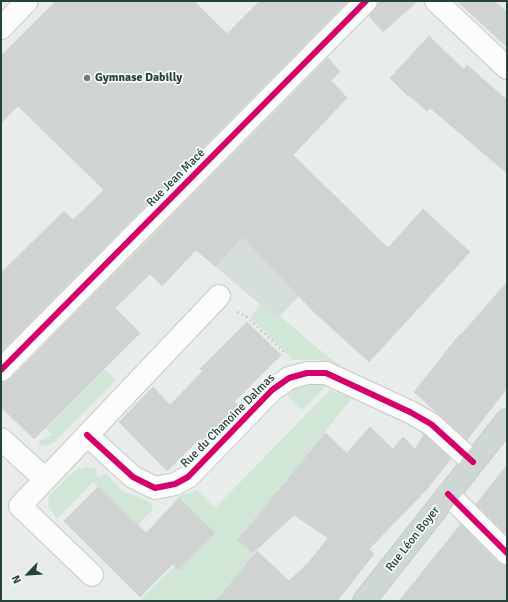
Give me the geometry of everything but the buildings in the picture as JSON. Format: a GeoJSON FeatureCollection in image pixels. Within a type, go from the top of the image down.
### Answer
{"type":"FeatureCollection","features":[{"type":"Feature","properties":{"kind":"main road","name":"Rue Léon Boyer"},"geometry":{"type":"LineString","coordinates":[[364,601],[507,420]]}},
{"type":"Feature","properties":{"kind":"street"},"geometry":{"type":"LineString","coordinates":[[1,28],[27,1]]}},
{"type":"Feature","properties":{"kind":"street","name":"Rue Jean Macé"},"geometry":{"type":"LineString","coordinates":[[1,370],[366,1]]}},
{"type":"Feature","properties":{"kind":"street"},"geometry":{"type":"LineString","coordinates":[[436,1],[506,65]]}},
{"type":"Feature","properties":{"kind":"street"},"geometry":{"type":"LineString","coordinates":[[92,574],[20,506],[219,296]]}},
{"type":"Feature","properties":{"kind":"street","name":"Rue du Chanoine Dalmas"},"geometry":{"type":"LineString","coordinates":[[87,435],[133,477],[155,488],[175,484],[188,477],[272,390],[293,377],[307,373],[326,373],[410,412],[431,424],[473,462]]}},
{"type":"Feature","properties":{"kind":"street"},"geometry":{"type":"LineString","coordinates":[[1,439],[45,479]]}},
{"type":"Feature","properties":{"kind":"street"},"geometry":{"type":"LineString","coordinates":[[448,494],[507,553]]}},
{"type":"Feature","properties":{"kind":"path"},"geometry":{"type":"LineString","coordinates":[[219,296],[239,314],[246,316],[291,359],[293,377]]}},
{"type":"Feature","properties":{"kind":"shaded area"},"geometry":{"type":"Polygon","coordinates":[[[296,159],[366,227],[277,319],[209,261],[191,242],[296,159]]]}},
{"type":"Feature","properties":{"kind":"green space"},"geometry":{"type":"Polygon","coordinates":[[[261,305],[277,319],[280,316],[344,369],[319,360],[293,360],[250,317],[261,305]]]}},
{"type":"Feature","properties":{"kind":"green space"},"geometry":{"type":"Polygon","coordinates":[[[104,369],[116,380],[54,442],[41,446],[38,442],[52,435],[46,428],[104,369]]]}},
{"type":"Feature","properties":{"kind":"green space"},"geometry":{"type":"Polygon","coordinates":[[[316,380],[327,385],[302,410],[287,395],[295,388],[316,380]]]}},
{"type":"Feature","properties":{"kind":"green space"},"geometry":{"type":"Polygon","coordinates":[[[330,390],[352,398],[238,540],[254,554],[216,601],[139,601],[175,566],[179,570],[215,533],[177,497],[197,490],[215,508],[330,390]]]}},
{"type":"Feature","properties":{"kind":"green space"},"geometry":{"type":"Polygon","coordinates":[[[87,467],[96,468],[97,478],[106,474],[123,491],[150,502],[152,504],[152,510],[138,525],[93,482],[57,519],[49,507],[48,497],[71,474],[78,469],[87,467]]]}},
{"type":"Feature","properties":{"kind":"cycle path"},"geometry":{"type":"LineString","coordinates":[[1,370],[366,1]]}},
{"type":"Feature","properties":{"kind":"cycle path"},"geometry":{"type":"LineString","coordinates":[[87,435],[133,477],[155,488],[175,484],[188,477],[272,390],[289,378],[307,373],[326,373],[410,412],[431,424],[473,462]]}},
{"type":"Feature","properties":{"kind":"cycle path"},"geometry":{"type":"LineString","coordinates":[[448,494],[507,553]]}},
{"type":"Feature","properties":{"kind":"place","name":"Gymnase Dabilly"},"geometry":{"type":"Point","coordinates":[87,78]}}]}
